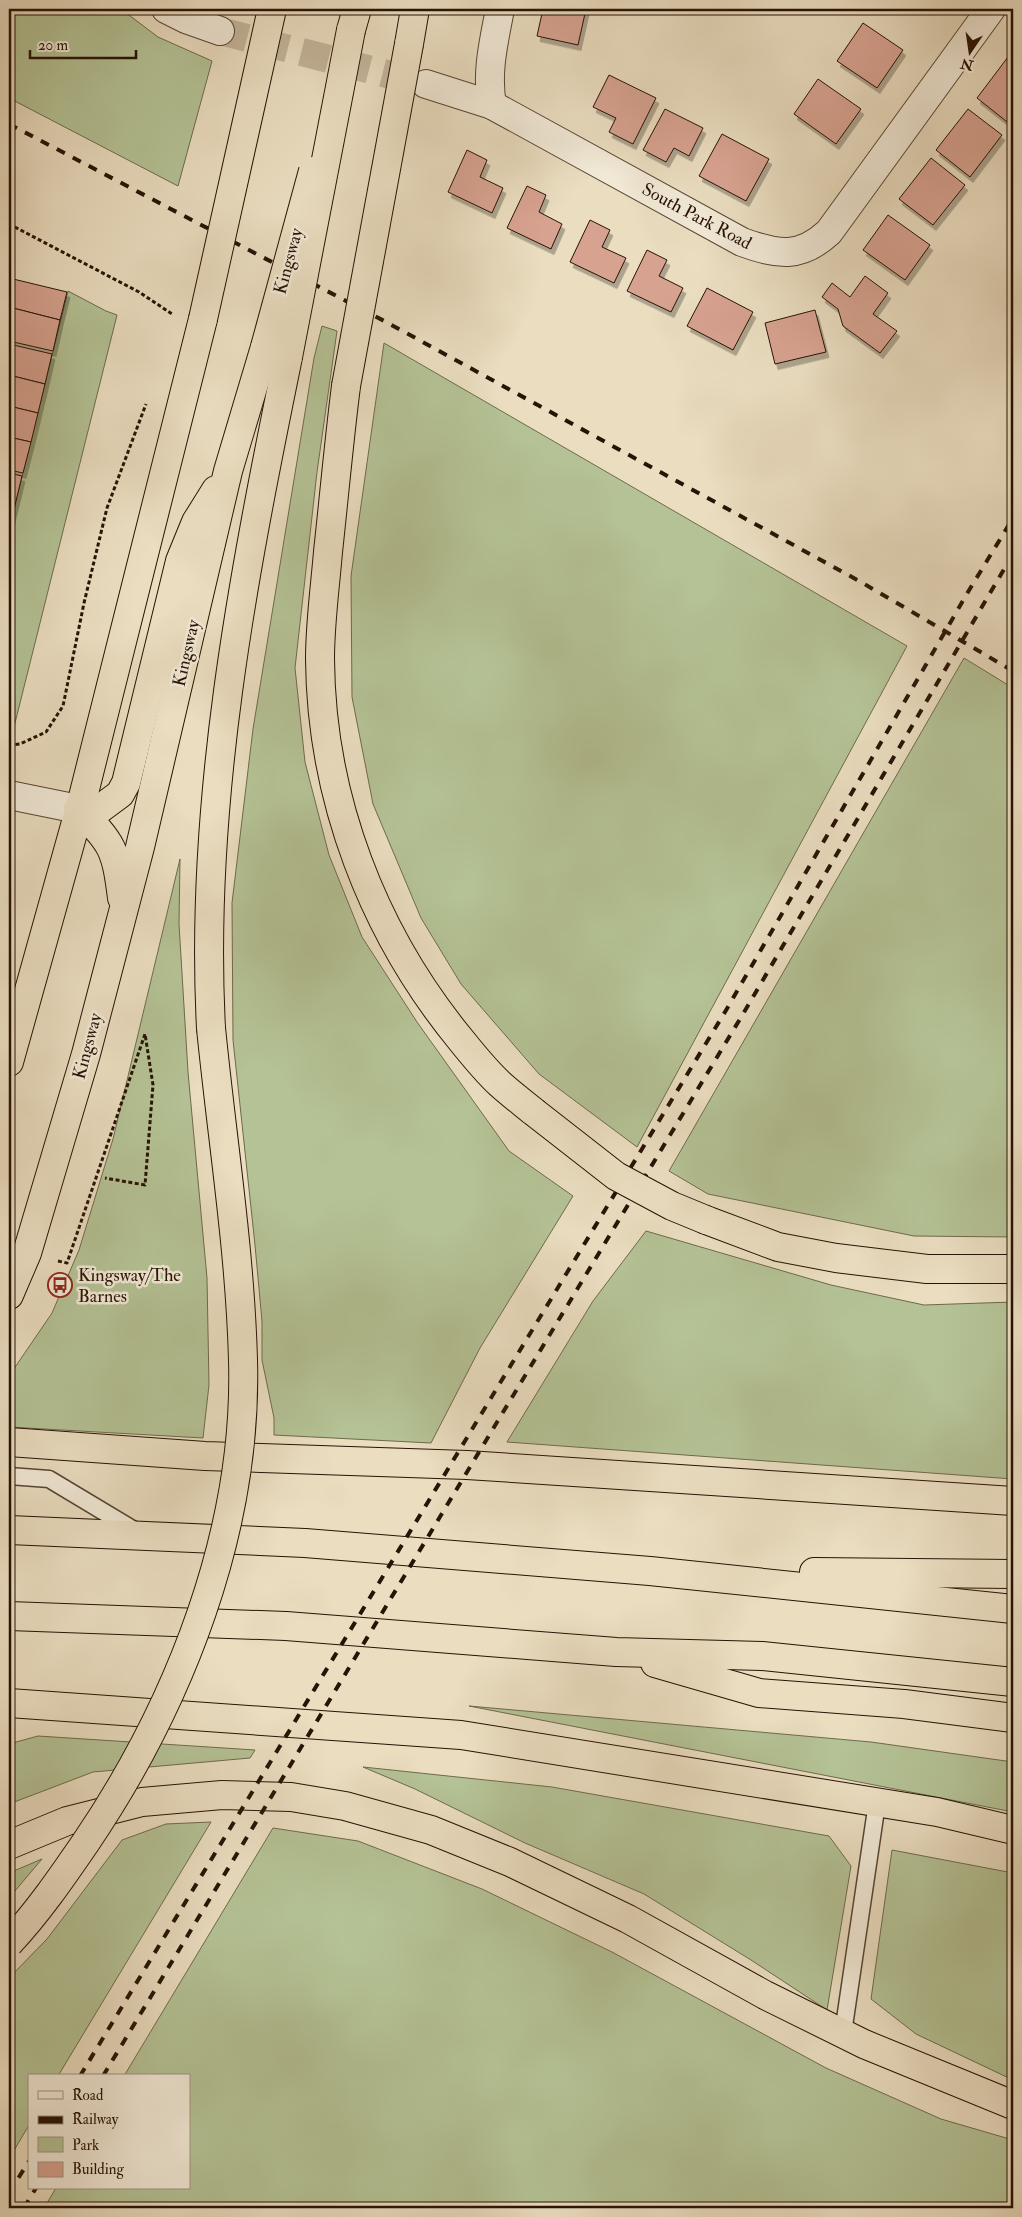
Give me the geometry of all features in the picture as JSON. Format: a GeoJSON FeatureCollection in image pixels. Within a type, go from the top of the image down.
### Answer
{"type":"FeatureCollection","features":[{"type":"Feature","properties":{"kind":"highway"},"geometry":{"type":"LineString","coordinates":[[9,1062],[143,564],[190,319],[272,9]]}},
{"type":"Feature","properties":{"kind":"highway"},"geometry":{"type":"LineString","coordinates":[[415,9],[346,386],[322,614],[320,651],[326,742],[333,780],[352,846],[367,887],[417,981],[481,1063],[500,1084],[616,1176],[672,1206],[778,1247],[836,1258],[927,1269],[1013,1269]]}},
{"type":"Feature","properties":{"kind":"highway"},"geometry":{"type":"LineString","coordinates":[[9,1943],[39,1909],[78,1854],[111,1805],[151,1734],[177,1681],[197,1627],[226,1524],[241,1431],[243,1361],[233,1233],[212,1028],[208,961],[215,802],[276,352],[354,19]]}},
{"type":"Feature","properties":{"kind":"highway","name":"Kingsway"},"geometry":{"type":"LineString","coordinates":[[9,1295],[30,1244],[86,1054],[124,910],[228,471],[276,352]]}},
{"type":"Feature","properties":{"kind":"highway"},"geometry":{"type":"LineString","coordinates":[[78,809],[97,811],[120,794],[126,783],[180,561],[196,522],[228,471]]}},
{"type":"Feature","properties":{"kind":"highway"},"geometry":{"type":"LineString","coordinates":[[78,809],[105,836],[116,857],[124,910]]}},
{"type":"Feature","properties":{"kind":"highway"},"geometry":{"type":"LineString","coordinates":[[9,1442],[205,1456],[476,1466],[1013,1501]]}},
{"type":"Feature","properties":{"kind":"highway"},"geometry":{"type":"LineString","coordinates":[[9,1530],[305,1543],[650,1571],[1013,1608]]}},
{"type":"Feature","properties":{"kind":"highway"},"geometry":{"type":"LineString","coordinates":[[650,1571],[1013,1574]]}},
{"type":"Feature","properties":{"kind":"highway"},"geometry":{"type":"LineString","coordinates":[[9,1616],[286,1626],[616,1652],[762,1656],[1013,1682]]}},
{"type":"Feature","properties":{"kind":"highway"},"geometry":{"type":"LineString","coordinates":[[616,1652],[758,1693],[904,1704],[1013,1718]]}},
{"type":"Feature","properties":{"kind":"highway"},"geometry":{"type":"LineString","coordinates":[[9,1703],[461,1736],[936,1812],[1013,1830]]}},
{"type":"Feature","properties":{"kind":"highway"},"geometry":{"type":"LineString","coordinates":[[9,1845],[67,1821],[142,1802],[222,1795],[291,1796],[345,1806],[431,1830],[551,1880],[628,1918],[765,1995],[873,2048],[1013,2105]]}},
{"type":"Feature","properties":{"kind":"street"},"geometry":{"type":"LineString","coordinates":[[166,9],[186,19],[220,31]]}},
{"type":"Feature","properties":{"kind":"street"},"geometry":{"type":"LineString","coordinates":[[492,105],[489,86],[490,67],[500,9]]}},
{"type":"Feature","properties":{"kind":"street","name":"South Park Road"},"geometry":{"type":"LineString","coordinates":[[426,84],[492,105],[742,242],[765,251],[798,251],[815,245],[829,232],[990,9]]}},
{"type":"Feature","properties":{"kind":"street"},"geometry":{"type":"LineString","coordinates":[[9,795],[78,809]]}},
{"type":"Feature","properties":{"kind":"lane"},"geometry":{"type":"LineString","coordinates":[[9,1476],[49,1479],[146,1537]]}},
{"type":"Feature","properties":{"kind":"lane"},"geometry":{"type":"LineString","coordinates":[[843,2033],[877,1803]]}},
{"type":"Feature","properties":{"kind":"path"},"geometry":{"type":"LineString","coordinates":[[9,224],[190,319]]}},
{"type":"Feature","properties":{"kind":"path"},"geometry":{"type":"LineString","coordinates":[[9,745],[20,744],[46,732],[63,706],[84,603],[107,508],[147,400]]}},
{"type":"Feature","properties":{"kind":"path"},"geometry":{"type":"LineString","coordinates":[[67,1264],[145,1034],[153,1085],[145,1186],[106,1178]]}},
{"type":"Feature","properties":{"kind":"green space"},"geometry":{"type":"Polygon","coordinates":[[[9,9],[121,9],[158,37],[212,61],[178,186],[9,98],[9,9]]]}},
{"type":"Feature","properties":{"kind":"green space"},"geometry":{"type":"Polygon","coordinates":[[[68,291],[117,315],[14,727],[9,728],[9,529],[68,291]]]}},
{"type":"Feature","properties":{"kind":"green space"},"geometry":{"type":"Polygon","coordinates":[[[322,326],[337,331],[317,472],[295,668],[305,762],[329,855],[362,937],[417,1022],[509,1151],[573,1196],[480,1348],[431,1443],[274,1435],[274,1418],[262,1360],[262,1321],[233,1040],[232,903],[253,729],[314,358],[322,326]]]}},
{"type":"Feature","properties":{"kind":"green space"},"geometry":{"type":"Polygon","coordinates":[[[384,343],[907,646],[637,1147],[539,1074],[461,984],[421,918],[373,804],[352,697],[351,576],[384,343]]]}},
{"type":"Feature","properties":{"kind":"green space"},"geometry":{"type":"Polygon","coordinates":[[[964,658],[1013,688],[1013,1237],[914,1236],[708,1194],[669,1171],[964,658]]]}},
{"type":"Feature","properties":{"kind":"green space"},"geometry":{"type":"Polygon","coordinates":[[[180,859],[179,924],[188,1072],[207,1278],[209,1385],[203,1438],[9,1427],[9,1376],[52,1313],[79,1250],[113,1139],[180,859]]]}},
{"type":"Feature","properties":{"kind":"green space"},"geometry":{"type":"Polygon","coordinates":[[[646,1231],[831,1285],[924,1305],[1013,1302],[1013,1479],[507,1442],[593,1301],[646,1231]]]}},
{"type":"Feature","properties":{"kind":"green space"},"geometry":{"type":"Polygon","coordinates":[[[469,1706],[871,1742],[1013,1762],[1013,1812],[469,1706]]]}},
{"type":"Feature","properties":{"kind":"green space"},"geometry":{"type":"Polygon","coordinates":[[[38,1736],[255,1750],[250,1758],[93,1772],[9,1804],[9,1744],[38,1736]]]}},
{"type":"Feature","properties":{"kind":"green space"},"geometry":{"type":"Polygon","coordinates":[[[363,1767],[552,1787],[829,1836],[851,1866],[827,2010],[751,1960],[644,1894],[525,1843],[415,1789],[363,1767]]]}},
{"type":"Feature","properties":{"kind":"green space"},"geometry":{"type":"Polygon","coordinates":[[[211,1822],[59,2074],[28,2074],[28,2127],[9,2159],[9,1978],[47,1939],[122,1840],[166,1824],[211,1822]]]}},
{"type":"Feature","properties":{"kind":"green space"},"geometry":{"type":"Polygon","coordinates":[[[273,1828],[358,1841],[482,1889],[612,1952],[826,2068],[941,2119],[1013,2140],[1013,2208],[44,2208],[55,2190],[190,2190],[190,2074],[125,2074],[273,1828]]]}},
{"type":"Feature","properties":{"kind":"green space"},"geometry":{"type":"Polygon","coordinates":[[[892,1850],[1013,1873],[1013,2080],[916,2034],[871,1999],[892,1850]]]}},
{"type":"Feature","properties":{"kind":"green space"},"geometry":{"type":"Polygon","coordinates":[[[42,1859],[9,1898],[9,1873],[42,1859]]]}},
{"type":"Feature","properties":{"kind":"building"},"geometry":{"type":"Polygon","coordinates":[[[543,9],[586,9],[578,45],[537,36],[543,9]]]}},
{"type":"Feature","properties":{"kind":"building"},"geometry":{"type":"Polygon","coordinates":[[[863,23],[903,50],[877,88],[837,61],[863,23]]]}},
{"type":"Feature","properties":{"kind":"building"},"geometry":{"type":"Polygon","coordinates":[[[1008,57],[1013,61],[1013,122],[1011,125],[977,98],[1008,57]]]}},
{"type":"Feature","properties":{"kind":"building"},"geometry":{"type":"Polygon","coordinates":[[[609,75],[656,98],[633,144],[609,132],[616,118],[593,107],[609,75]]]}},
{"type":"Feature","properties":{"kind":"building"},"geometry":{"type":"Polygon","coordinates":[[[818,79],[861,109],[836,144],[794,114],[818,79]]]}},
{"type":"Feature","properties":{"kind":"building"},"geometry":{"type":"Polygon","coordinates":[[[665,109],[703,128],[689,156],[674,148],[666,162],[643,150],[665,109]]]}},
{"type":"Feature","properties":{"kind":"building"},"geometry":{"type":"Polygon","coordinates":[[[968,109],[1002,135],[970,177],[936,150],[968,109]]]}},
{"type":"Feature","properties":{"kind":"building"},"geometry":{"type":"Polygon","coordinates":[[[722,134],[769,159],[746,201],[699,176],[722,134]]]}},
{"type":"Feature","properties":{"kind":"building"},"geometry":{"type":"Polygon","coordinates":[[[467,150],[487,160],[480,177],[503,188],[492,213],[448,192],[467,150]]]}},
{"type":"Feature","properties":{"kind":"building"},"geometry":{"type":"Polygon","coordinates":[[[931,158],[965,185],[933,225],[899,199],[931,158]]]}},
{"type":"Feature","properties":{"kind":"building"},"geometry":{"type":"Polygon","coordinates":[[[527,186],[546,195],[539,212],[562,224],[551,249],[507,228],[527,186]]]}},
{"type":"Feature","properties":{"kind":"building"},"geometry":{"type":"Polygon","coordinates":[[[888,215],[930,245],[905,280],[863,250],[888,215]]]}},
{"type":"Feature","properties":{"kind":"building"},"geometry":{"type":"Polygon","coordinates":[[[590,220],[610,230],[602,247],[626,258],[614,283],[570,262],[590,220]]]}},
{"type":"Feature","properties":{"kind":"building"},"geometry":{"type":"Polygon","coordinates":[[[647,250],[667,260],[659,276],[683,288],[671,312],[627,291],[647,250]]]}},
{"type":"Feature","properties":{"kind":"building"},"geometry":{"type":"Polygon","coordinates":[[[865,276],[888,293],[873,314],[897,331],[880,353],[843,326],[838,309],[822,297],[832,283],[850,297],[865,276]]]}},
{"type":"Feature","properties":{"kind":"building"},"geometry":{"type":"Polygon","coordinates":[[[9,278],[67,292],[60,320],[9,307],[9,278]]]}},
{"type":"Feature","properties":{"kind":"building"},"geometry":{"type":"Polygon","coordinates":[[[707,288],[753,312],[733,350],[687,326],[707,288]]]}},
{"type":"Feature","properties":{"kind":"building"},"geometry":{"type":"Polygon","coordinates":[[[9,307],[60,320],[53,351],[9,341],[9,307]]]}},
{"type":"Feature","properties":{"kind":"building"},"geometry":{"type":"Polygon","coordinates":[[[815,310],[826,352],[775,364],[765,323],[815,310]]]}},
{"type":"Feature","properties":{"kind":"building"},"geometry":{"type":"Polygon","coordinates":[[[9,344],[52,354],[45,384],[9,375],[9,344]]]}},
{"type":"Feature","properties":{"kind":"building"},"geometry":{"type":"Polygon","coordinates":[[[9,375],[45,384],[38,413],[9,406],[9,375]]]}},
{"type":"Feature","properties":{"kind":"building"},"geometry":{"type":"Polygon","coordinates":[[[9,406],[38,413],[31,442],[9,437],[9,406]]]}},
{"type":"Feature","properties":{"kind":"building"},"geometry":{"type":"Polygon","coordinates":[[[9,437],[31,442],[23,473],[9,470],[9,437]]]}},
{"type":"Feature","properties":{"kind":"building"},"geometry":{"type":"Polygon","coordinates":[[[9,473],[22,476],[15,505],[9,504],[9,473]]]}},
{"type":"Feature","properties":{"kind":"building"},"geometry":{"type":"Polygon","coordinates":[[[9,504],[15,505],[9,529],[9,504]]]}},
{"type":"Feature","properties":{"kind":"tunnel"},"geometry":{"type":"LineString","coordinates":[[220,31],[426,84]]}},
{"type":"Feature","properties":{"kind":"railway"},"geometry":{"type":"LineString","coordinates":[[9,124],[388,323],[861,582],[1013,671]]}},
{"type":"Feature","properties":{"kind":"railway"},"geometry":{"type":"LineString","coordinates":[[81,2074],[725,1012],[968,592],[1013,518]]}},
{"type":"Feature","properties":{"kind":"railway"},"geometry":{"type":"LineString","coordinates":[[104,2074],[740,1019],[1013,554]]}},
{"type":"Feature","properties":{"kind":"railway"},"geometry":{"type":"LineString","coordinates":[[9,2193],[28,2163]]}},
{"type":"Feature","properties":{"kind":"railway"},"geometry":{"type":"LineString","coordinates":[[24,2208],[35,2190]]}},
{"type":"Feature","properties":{"kind":"place","name":"Kingsway/The Barnes"},"geometry":{"type":"Point","coordinates":[60,1285]}}]}
